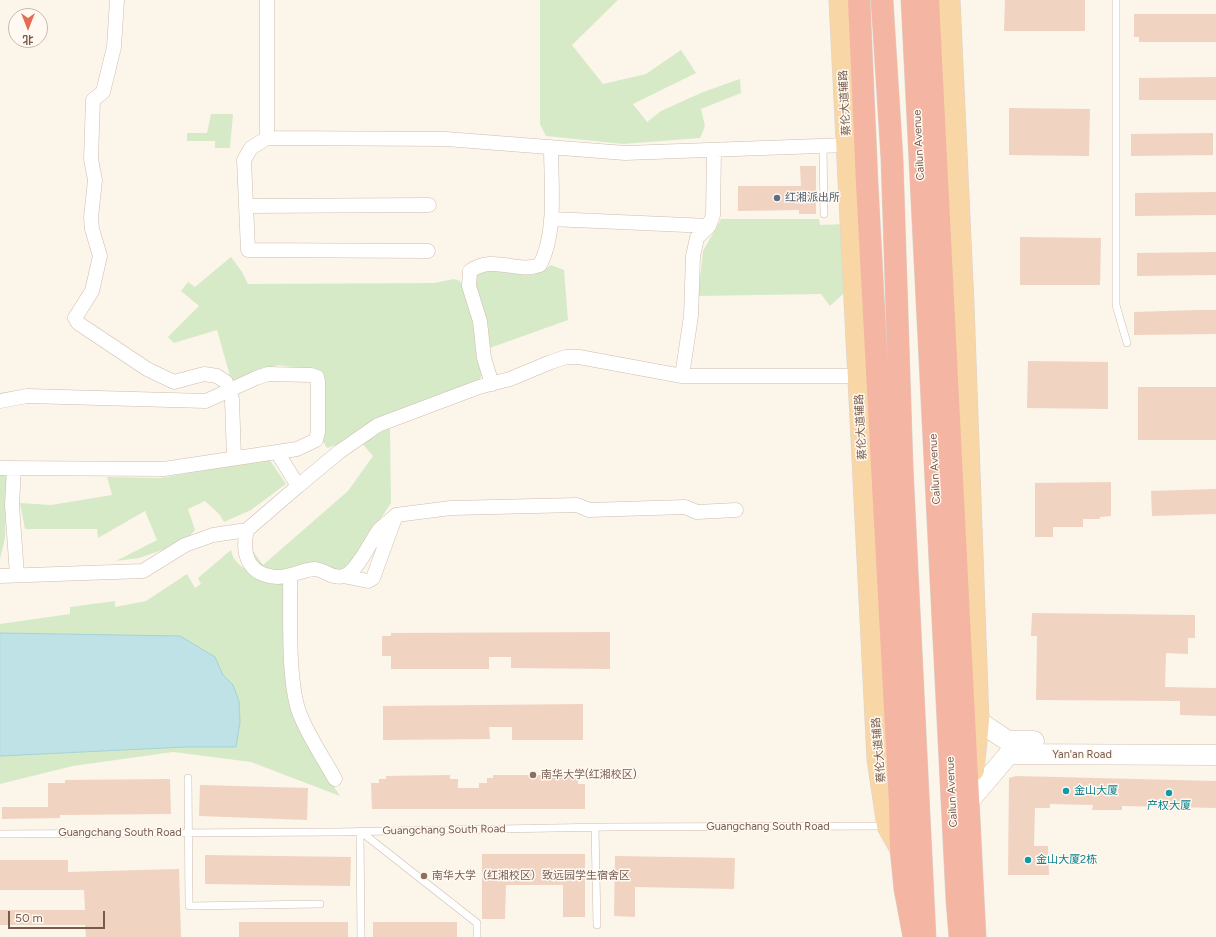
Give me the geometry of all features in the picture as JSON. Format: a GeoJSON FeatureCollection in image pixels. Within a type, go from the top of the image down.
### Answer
{"type":"FeatureCollection","features":[{"type":"Feature","properties":{"kind":"highway"},"geometry":{"type":"LineString","coordinates":[[859,0],[867,191],[900,803],[901,849],[904,888],[914,937]]}},
{"type":"Feature","properties":{"kind":"highway"},"geometry":{"type":"LineString","coordinates":[[882,0],[892,159],[902,466],[925,937]]}},
{"type":"Feature","properties":{"kind":"highway","name":"Cailun Avenue"},"geometry":{"type":"LineString","coordinates":[[912,0],[960,937]]}},
{"type":"Feature","properties":{"kind":"highway"},"geometry":{"type":"LineString","coordinates":[[928,0],[969,801],[974,937]]}},
{"type":"Feature","properties":{"kind":"main road","name":"蔡伦大道辅路"},"geometry":{"type":"LineString","coordinates":[[840,0],[878,759],[888,826],[901,849]]}},
{"type":"Feature","properties":{"kind":"main road"},"geometry":{"type":"LineString","coordinates":[[949,0],[963,305],[978,721],[969,801]]}},
{"type":"Feature","properties":{"kind":"main road","name":"Yan'an Road"},"geometry":{"type":"LineString","coordinates":[[978,721],[1008,741],[1216,742]]}},
{"type":"Feature","properties":{"kind":"main road","name":"Yan'an Road"},"geometry":{"type":"LineString","coordinates":[[969,801],[1009,754],[1216,755]]}},
{"type":"Feature","properties":{"kind":"street"},"geometry":{"type":"LineString","coordinates":[[117,0],[114,47],[103,92],[93,100],[91,160],[95,180],[91,218],[92,229],[100,256],[92,291],[75,318],[78,323],[147,369],[174,382],[204,374],[217,376],[226,382],[232,399],[234,458]]}},
{"type":"Feature","properties":{"kind":"street"},"geometry":{"type":"LineString","coordinates":[[267,138],[268,0]]}},
{"type":"Feature","properties":{"kind":"street"},"geometry":{"type":"LineString","coordinates":[[428,251],[248,250],[244,160],[251,148],[267,138],[446,139],[625,153],[714,152],[847,145]]}},
{"type":"Feature","properties":{"kind":"street"},"geometry":{"type":"LineString","coordinates":[[492,384],[484,358],[480,321],[469,286],[470,271],[478,265],[489,264],[522,268],[532,268],[540,265],[544,257],[552,219],[551,147]]}},
{"type":"Feature","properties":{"kind":"street"},"geometry":{"type":"LineString","coordinates":[[682,376],[691,316],[693,256],[697,238],[709,226],[712,215],[714,152]]}},
{"type":"Feature","properties":{"kind":"street"},"geometry":{"type":"LineString","coordinates":[[246,206],[428,205]]}},
{"type":"Feature","properties":{"kind":"street"},"geometry":{"type":"LineString","coordinates":[[552,219],[709,226]]}},
{"type":"Feature","properties":{"kind":"street"},"geometry":{"type":"LineString","coordinates":[[0,576],[143,571],[185,546],[213,535],[247,530],[339,452],[378,425],[479,386],[510,379],[566,357],[579,357],[682,376],[859,376]]}},
{"type":"Feature","properties":{"kind":"street"},"geometry":{"type":"LineString","coordinates":[[0,401],[27,396],[206,401],[268,374],[317,377],[318,381],[318,432],[316,440],[297,449],[164,469],[7,468],[12,505],[16,575]]}},
{"type":"Feature","properties":{"kind":"street"},"geometry":{"type":"LineString","coordinates":[[277,452],[298,486]]}},
{"type":"Feature","properties":{"kind":"street"},"geometry":{"type":"LineString","coordinates":[[343,576],[353,569],[380,530],[396,515],[451,508],[577,505],[589,510],[685,507],[697,512],[736,510]]}},
{"type":"Feature","properties":{"kind":"street"},"geometry":{"type":"LineString","coordinates":[[247,530],[244,540],[246,555],[250,565],[260,572],[278,577],[315,569],[332,576],[343,576],[368,581],[373,578],[396,515]]}},
{"type":"Feature","properties":{"kind":"street"},"geometry":{"type":"LineString","coordinates":[[290,575],[291,652],[295,694],[299,711],[307,730],[335,779]]}},
{"type":"Feature","properties":{"kind":"lane"},"geometry":{"type":"LineString","coordinates":[[1116,0],[1116,305],[1127,343]]}},
{"type":"Feature","properties":{"kind":"lane"},"geometry":{"type":"LineString","coordinates":[[823,146],[824,214]]}},
{"type":"Feature","properties":{"kind":"lane"},"geometry":{"type":"LineString","coordinates":[[188,778],[189,906],[320,904]]}},
{"type":"Feature","properties":{"kind":"lane","name":"Guangchang South Road"},"geometry":{"type":"LineString","coordinates":[[0,834],[360,831],[595,827],[888,826]]}},
{"type":"Feature","properties":{"kind":"lane"},"geometry":{"type":"LineString","coordinates":[[595,827],[597,925]]}},
{"type":"Feature","properties":{"kind":"lane"},"geometry":{"type":"LineString","coordinates":[[360,831],[361,937]]}},
{"type":"Feature","properties":{"kind":"lane"},"geometry":{"type":"LineString","coordinates":[[360,831],[477,923],[477,937]]}},
{"type":"Feature","properties":{"kind":"green space"},"geometry":{"type":"Polygon","coordinates":[[[540,0],[618,0],[572,45],[603,84],[646,74],[681,50],[696,73],[633,104],[647,122],[661,111],[703,92],[740,79],[741,93],[701,109],[705,126],[700,138],[623,144],[546,136],[540,124],[540,0]]]}},
{"type":"Feature","properties":{"kind":"green space"},"geometry":{"type":"Polygon","coordinates":[[[211,114],[233,114],[230,148],[215,148],[215,141],[187,141],[187,133],[207,133],[211,114]]]}},
{"type":"Feature","properties":{"kind":"green space"},"geometry":{"type":"Polygon","coordinates":[[[721,219],[819,219],[820,225],[844,224],[845,288],[843,294],[830,306],[821,294],[698,296],[703,251],[721,219]]]}},
{"type":"Feature","properties":{"kind":"green space"},"geometry":{"type":"Polygon","coordinates":[[[231,257],[242,272],[248,284],[434,283],[454,279],[460,281],[470,301],[482,374],[479,381],[327,448],[320,436],[318,371],[279,365],[258,371],[232,383],[217,330],[174,343],[168,337],[199,306],[181,291],[188,282],[195,287],[231,257]]]}},
{"type":"Feature","properties":{"kind":"green space"},"geometry":{"type":"Polygon","coordinates":[[[551,265],[564,270],[568,320],[487,349],[475,290],[476,276],[482,272],[495,269],[531,274],[542,271],[551,265]]]}},
{"type":"Feature","properties":{"kind":"green space"},"geometry":{"type":"Polygon","coordinates":[[[390,428],[391,503],[349,567],[341,574],[271,572],[251,561],[249,542],[263,565],[348,491],[373,456],[361,442],[390,428]]]}},
{"type":"Feature","properties":{"kind":"green space"},"geometry":{"type":"Polygon","coordinates":[[[269,459],[286,484],[251,510],[224,522],[220,515],[205,501],[188,509],[195,530],[183,543],[139,558],[116,561],[157,540],[145,511],[98,538],[97,529],[25,529],[20,503],[51,505],[112,495],[107,477],[160,478],[269,459]]]}},
{"type":"Feature","properties":{"kind":"green space"},"geometry":{"type":"Polygon","coordinates":[[[0,475],[7,476],[5,538],[0,559],[0,475]]]}},
{"type":"Feature","properties":{"kind":"green space"},"geometry":{"type":"Polygon","coordinates":[[[231,550],[238,564],[244,569],[283,583],[285,586],[286,654],[319,763],[340,796],[251,762],[173,752],[73,766],[0,784],[0,624],[70,614],[70,607],[115,601],[115,607],[146,601],[187,574],[195,588],[201,584],[198,578],[231,550]]]}},
{"type":"Feature","properties":{"kind":"water"},"geometry":{"type":"Polygon","coordinates":[[[0,633],[180,636],[215,657],[223,675],[233,685],[239,701],[240,722],[236,747],[185,747],[0,756],[0,633]]]}},
{"type":"Feature","properties":{"kind":"building"},"geometry":{"type":"Polygon","coordinates":[[[1005,0],[1085,0],[1085,31],[1004,31],[1005,0]]]}},
{"type":"Feature","properties":{"kind":"building"},"geometry":{"type":"Polygon","coordinates":[[[1134,14],[1216,14],[1216,42],[1139,42],[1139,37],[1134,37],[1134,14]]]}},
{"type":"Feature","properties":{"kind":"building"},"geometry":{"type":"Polygon","coordinates":[[[1216,77],[1216,100],[1139,100],[1139,78],[1216,77]]]}},
{"type":"Feature","properties":{"kind":"building"},"geometry":{"type":"Polygon","coordinates":[[[1009,108],[1090,109],[1089,156],[1009,155],[1009,108]]]}},
{"type":"Feature","properties":{"kind":"building"},"geometry":{"type":"Polygon","coordinates":[[[1213,133],[1213,155],[1131,156],[1131,134],[1213,133]]]}},
{"type":"Feature","properties":{"kind":"building","name":"红湘派出所"},"geometry":{"type":"Polygon","coordinates":[[[800,166],[816,166],[816,214],[799,214],[799,210],[738,211],[738,186],[801,186],[800,166]]]}},
{"type":"Feature","properties":{"kind":"building"},"geometry":{"type":"Polygon","coordinates":[[[1216,192],[1216,215],[1135,216],[1135,193],[1216,192]]]}},
{"type":"Feature","properties":{"kind":"building"},"geometry":{"type":"Polygon","coordinates":[[[1020,237],[1101,238],[1100,285],[1020,285],[1020,237]]]}},
{"type":"Feature","properties":{"kind":"building"},"geometry":{"type":"Polygon","coordinates":[[[1216,252],[1216,275],[1137,276],[1137,253],[1216,252]]]}},
{"type":"Feature","properties":{"kind":"building"},"geometry":{"type":"Polygon","coordinates":[[[1216,310],[1216,334],[1134,335],[1134,312],[1216,310]]]}},
{"type":"Feature","properties":{"kind":"building"},"geometry":{"type":"Polygon","coordinates":[[[1028,361],[1108,362],[1108,409],[1027,408],[1028,361]]]}},
{"type":"Feature","properties":{"kind":"building"},"geometry":{"type":"Polygon","coordinates":[[[1138,387],[1216,387],[1216,440],[1138,440],[1138,387]]]}},
{"type":"Feature","properties":{"kind":"building"},"geometry":{"type":"Polygon","coordinates":[[[1111,482],[1111,516],[1100,517],[1100,519],[1083,519],[1083,527],[1053,527],[1053,537],[1035,537],[1035,483],[1111,482]]]}},
{"type":"Feature","properties":{"kind":"building"},"geometry":{"type":"Polygon","coordinates":[[[1216,489],[1216,514],[1152,516],[1151,491],[1216,489]]]}},
{"type":"Feature","properties":{"kind":"building"},"geometry":{"type":"Polygon","coordinates":[[[1032,613],[1195,615],[1195,638],[1188,638],[1188,654],[1166,653],[1165,687],[1216,688],[1216,716],[1180,715],[1180,701],[1036,700],[1037,636],[1031,636],[1032,613]]]}},
{"type":"Feature","properties":{"kind":"building"},"geometry":{"type":"Polygon","coordinates":[[[610,632],[610,669],[511,668],[511,657],[489,657],[489,669],[391,669],[391,656],[382,656],[382,636],[391,636],[391,633],[610,632]]]}},
{"type":"Feature","properties":{"kind":"building"},"geometry":{"type":"Polygon","coordinates":[[[583,704],[583,740],[512,740],[512,727],[489,727],[490,739],[383,740],[383,706],[583,704]]]}},
{"type":"Feature","properties":{"kind":"building"},"geometry":{"type":"Polygon","coordinates":[[[450,775],[450,779],[458,779],[458,788],[479,788],[479,783],[487,783],[487,778],[493,778],[493,775],[570,775],[570,778],[578,778],[578,784],[585,784],[585,809],[372,809],[371,783],[379,783],[379,779],[386,779],[386,776],[450,775]]]}},
{"type":"Feature","properties":{"kind":"building"},"geometry":{"type":"Polygon","coordinates":[[[1016,776],[1216,781],[1216,808],[1122,806],[1122,810],[1092,810],[1093,805],[1050,804],[1050,808],[1035,808],[1034,846],[1048,846],[1049,875],[1008,875],[1009,778],[1016,776]]]}},
{"type":"Feature","properties":{"kind":"building"},"geometry":{"type":"Polygon","coordinates":[[[170,779],[171,814],[60,815],[60,818],[2,819],[2,807],[48,807],[48,783],[65,783],[65,780],[170,779]]]}},
{"type":"Feature","properties":{"kind":"building"},"geometry":{"type":"Polygon","coordinates":[[[200,785],[308,788],[307,820],[199,816],[200,785]]]}},
{"type":"Feature","properties":{"kind":"building"},"geometry":{"type":"Polygon","coordinates":[[[482,854],[585,854],[585,917],[563,917],[563,885],[506,885],[505,919],[482,919],[482,854]]]}},
{"type":"Feature","properties":{"kind":"building"},"geometry":{"type":"Polygon","coordinates":[[[205,855],[351,857],[350,886],[205,884],[205,855]]]}},
{"type":"Feature","properties":{"kind":"building"},"geometry":{"type":"Polygon","coordinates":[[[615,856],[735,858],[734,889],[635,887],[635,917],[614,916],[615,856]]]}},
{"type":"Feature","properties":{"kind":"building"},"geometry":{"type":"Polygon","coordinates":[[[0,860],[68,860],[68,872],[179,869],[181,937],[86,937],[85,925],[0,925],[0,910],[85,910],[84,890],[0,890],[0,860]]]}},
{"type":"Feature","properties":{"kind":"building"},"geometry":{"type":"Polygon","coordinates":[[[239,922],[348,922],[348,937],[239,937],[239,922]]]}},
{"type":"Feature","properties":{"kind":"building"},"geometry":{"type":"Polygon","coordinates":[[[373,922],[457,922],[457,937],[373,937],[373,922]]]}},
{"type":"Feature","properties":{"kind":"place","name":"红湘派出所"},"geometry":{"type":"Point","coordinates":[777,198]}},
{"type":"Feature","properties":{"kind":"place","name":"南华大学(红湘校区)"},"geometry":{"type":"Point","coordinates":[533,775]}},
{"type":"Feature","properties":{"kind":"place","name":"金山大厦"},"geometry":{"type":"Point","coordinates":[1066,791]}},
{"type":"Feature","properties":{"kind":"place","name":"产权大厦"},"geometry":{"type":"Point","coordinates":[1169,793]}},
{"type":"Feature","properties":{"kind":"place","name":"金山大厦2栋"},"geometry":{"type":"Point","coordinates":[1028,860]}},
{"type":"Feature","properties":{"kind":"place","name":"南华大学（红湘校区）致远园学生宿舍区"},"geometry":{"type":"Point","coordinates":[424,876]}}]}
